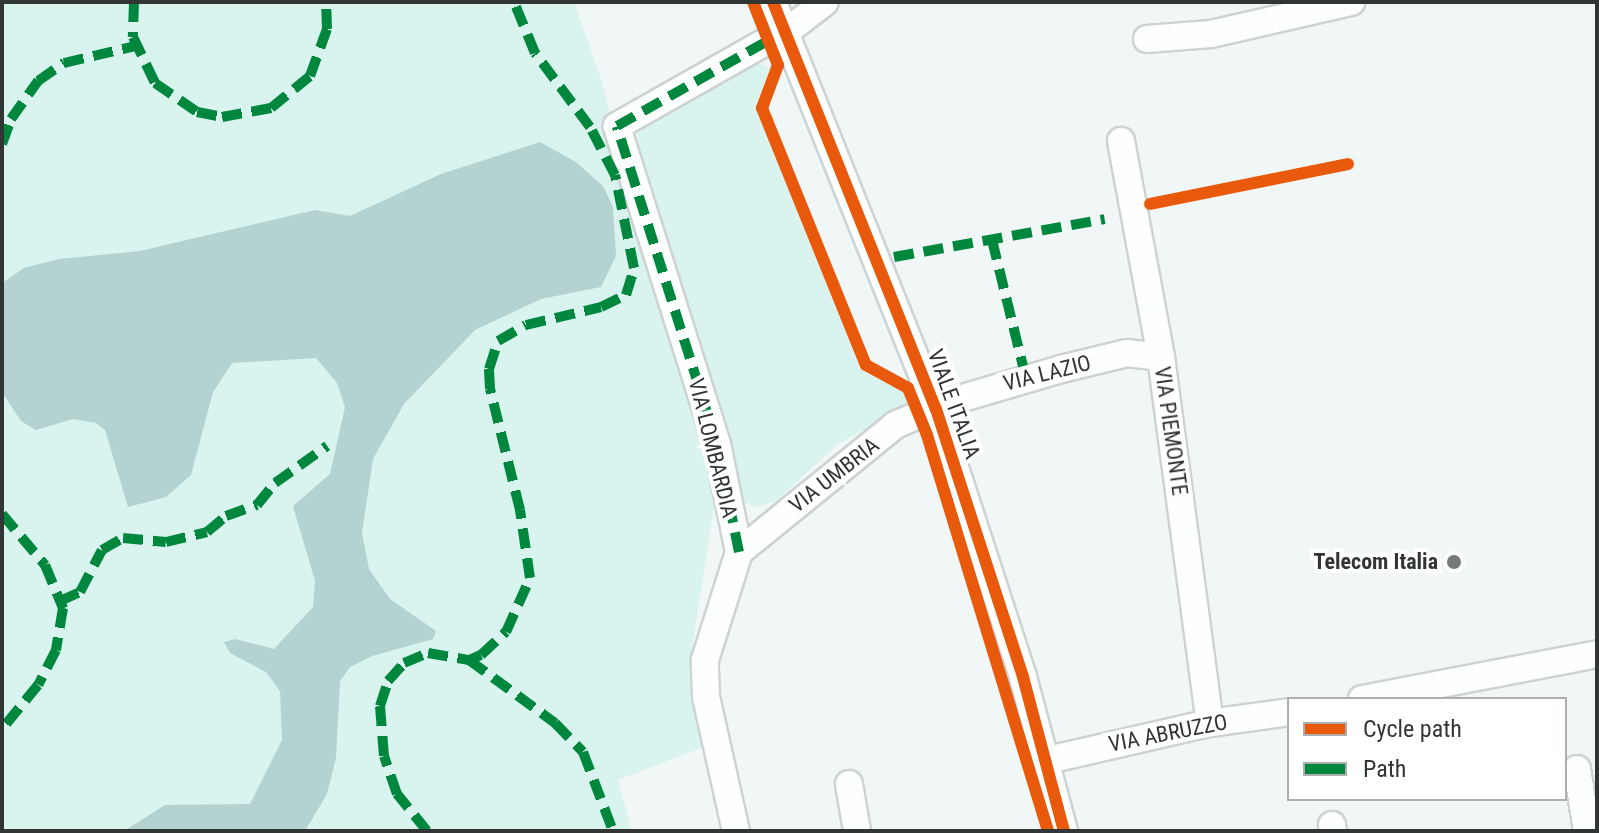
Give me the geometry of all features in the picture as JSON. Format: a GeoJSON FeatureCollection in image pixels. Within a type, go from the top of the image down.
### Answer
{"type":"FeatureCollection","features":[{"type":"Feature","properties":{"kind":"street","name":"VIALE ITALIA"},"geometry":{"type":"LineString","coordinates":[[773,2],[777,36],[936,409],[1048,760],[1064,831]]}},
{"type":"Feature","properties":{"kind":"street"},"geometry":{"type":"LineString","coordinates":[[777,36],[825,2]]}},
{"type":"Feature","properties":{"kind":"street"},"geometry":{"type":"LineString","coordinates":[[1147,39],[1211,34],[1351,2]]}},
{"type":"Feature","properties":{"kind":"street","name":"VIA LOMBARDIA"},"geometry":{"type":"LineString","coordinates":[[736,831],[706,697],[705,660],[739,552],[717,444],[617,126],[777,36]]}},
{"type":"Feature","properties":{"kind":"street","name":"VIA PIEMONTE"},"geometry":{"type":"LineString","coordinates":[[1121,141],[1161,357],[1210,723]]}},
{"type":"Feature","properties":{"kind":"street","name":"VIA LAZIO"},"geometry":{"type":"LineString","coordinates":[[936,409],[995,387],[1127,353],[1161,357]]}},
{"type":"Feature","properties":{"kind":"street","name":"VIA UMBRIA"},"geometry":{"type":"LineString","coordinates":[[739,552],[895,425],[936,409]]}},
{"type":"Feature","properties":{"kind":"street"},"geometry":{"type":"LineString","coordinates":[[1372,697],[1597,654]]}},
{"type":"Feature","properties":{"kind":"street","name":"VIA ABRUZZO"},"geometry":{"type":"LineString","coordinates":[[1048,760],[1210,723],[1287,712]]}},
{"type":"Feature","properties":{"kind":"street"},"geometry":{"type":"LineString","coordinates":[[1577,769],[1587,831]]}},
{"type":"Feature","properties":{"kind":"street"},"geometry":{"type":"LineString","coordinates":[[849,784],[857,831]]}},
{"type":"Feature","properties":{"kind":"shaded area"},"geometry":{"type":"Polygon","coordinates":[[[2,2],[574,2],[602,82],[660,316],[678,338],[708,441],[715,502],[693,641],[701,748],[618,780],[632,831],[2,831],[2,2]]]}},
{"type":"Feature","properties":{"kind":"shaded area"},"geometry":{"type":"Polygon","coordinates":[[[748,61],[770,67],[755,107],[860,369],[907,394],[907,406],[838,444],[776,501],[755,507],[737,500],[641,172],[638,133],[644,116],[748,61]]]}},
{"type":"Feature","properties":{"kind":"shaded area"},"geometry":{"type":"Polygon","coordinates":[[[540,142],[576,162],[603,186],[613,207],[616,256],[601,287],[541,299],[475,330],[404,404],[373,459],[362,533],[369,569],[390,599],[436,631],[433,639],[372,656],[350,667],[340,681],[336,758],[327,794],[305,831],[124,831],[165,805],[250,804],[282,740],[280,691],[266,672],[230,653],[224,642],[235,639],[274,649],[313,607],[315,581],[293,506],[330,474],[345,407],[337,383],[316,358],[232,363],[213,392],[191,475],[166,497],[128,507],[105,430],[96,423],[73,419],[36,430],[21,421],[2,392],[2,283],[24,268],[59,259],[140,251],[315,210],[350,216],[441,174],[540,142]]]}},
{"type":"Feature","properties":{"kind":"marked path"},"geometry":{"type":"LineString","coordinates":[[134,2],[133,37],[155,83],[197,112],[222,117],[271,108],[310,76],[327,29],[326,2]]}},
{"type":"Feature","properties":{"kind":"marked path"},"geometry":{"type":"LineString","coordinates":[[427,831],[397,794],[384,756],[380,706],[388,681],[404,663],[428,653],[469,660],[481,655],[506,632],[530,578],[520,510],[490,389],[489,369],[498,341],[526,325],[601,307],[626,295],[634,268],[615,175],[590,127],[535,53],[514,2]]}},
{"type":"Feature","properties":{"kind":"marked path"},"geometry":{"type":"LineString","coordinates":[[739,552],[717,444],[617,126],[769,40]]}},
{"type":"Feature","properties":{"kind":"marked path"},"geometry":{"type":"LineString","coordinates":[[2,144],[11,119],[38,81],[64,63],[136,46]]}},
{"type":"Feature","properties":{"kind":"marked path"},"geometry":{"type":"LineString","coordinates":[[894,257],[1105,219]]}},
{"type":"Feature","properties":{"kind":"marked path"},"geometry":{"type":"LineString","coordinates":[[992,240],[1026,378]]}},
{"type":"Feature","properties":{"kind":"marked path"},"geometry":{"type":"LineString","coordinates":[[60,601],[80,592],[102,550],[123,538],[166,542],[207,532],[226,516],[257,505],[275,483],[327,446]]}},
{"type":"Feature","properties":{"kind":"marked path"},"geometry":{"type":"LineString","coordinates":[[2,514],[45,565],[63,608],[56,650],[38,685],[2,729]]}},
{"type":"Feature","properties":{"kind":"marked path"},"geometry":{"type":"LineString","coordinates":[[469,660],[555,723],[583,752],[613,831]]}},
{"type":"Feature","properties":{"kind":"cycle path"},"geometry":{"type":"LineString","coordinates":[[753,2],[778,65],[762,108],[866,365],[908,388],[927,435],[1048,831]]}},
{"type":"Feature","properties":{"kind":"cycle path"},"geometry":{"type":"LineString","coordinates":[[773,2],[936,409],[1023,677],[1064,831]]}},
{"type":"Feature","properties":{"kind":"cycle path"},"geometry":{"type":"LineString","coordinates":[[1150,204],[1348,164]]}},
{"type":"Feature","properties":{"kind":"place","name":"Telecom Italia"},"geometry":{"type":"Point","coordinates":[1454,562]}}]}
